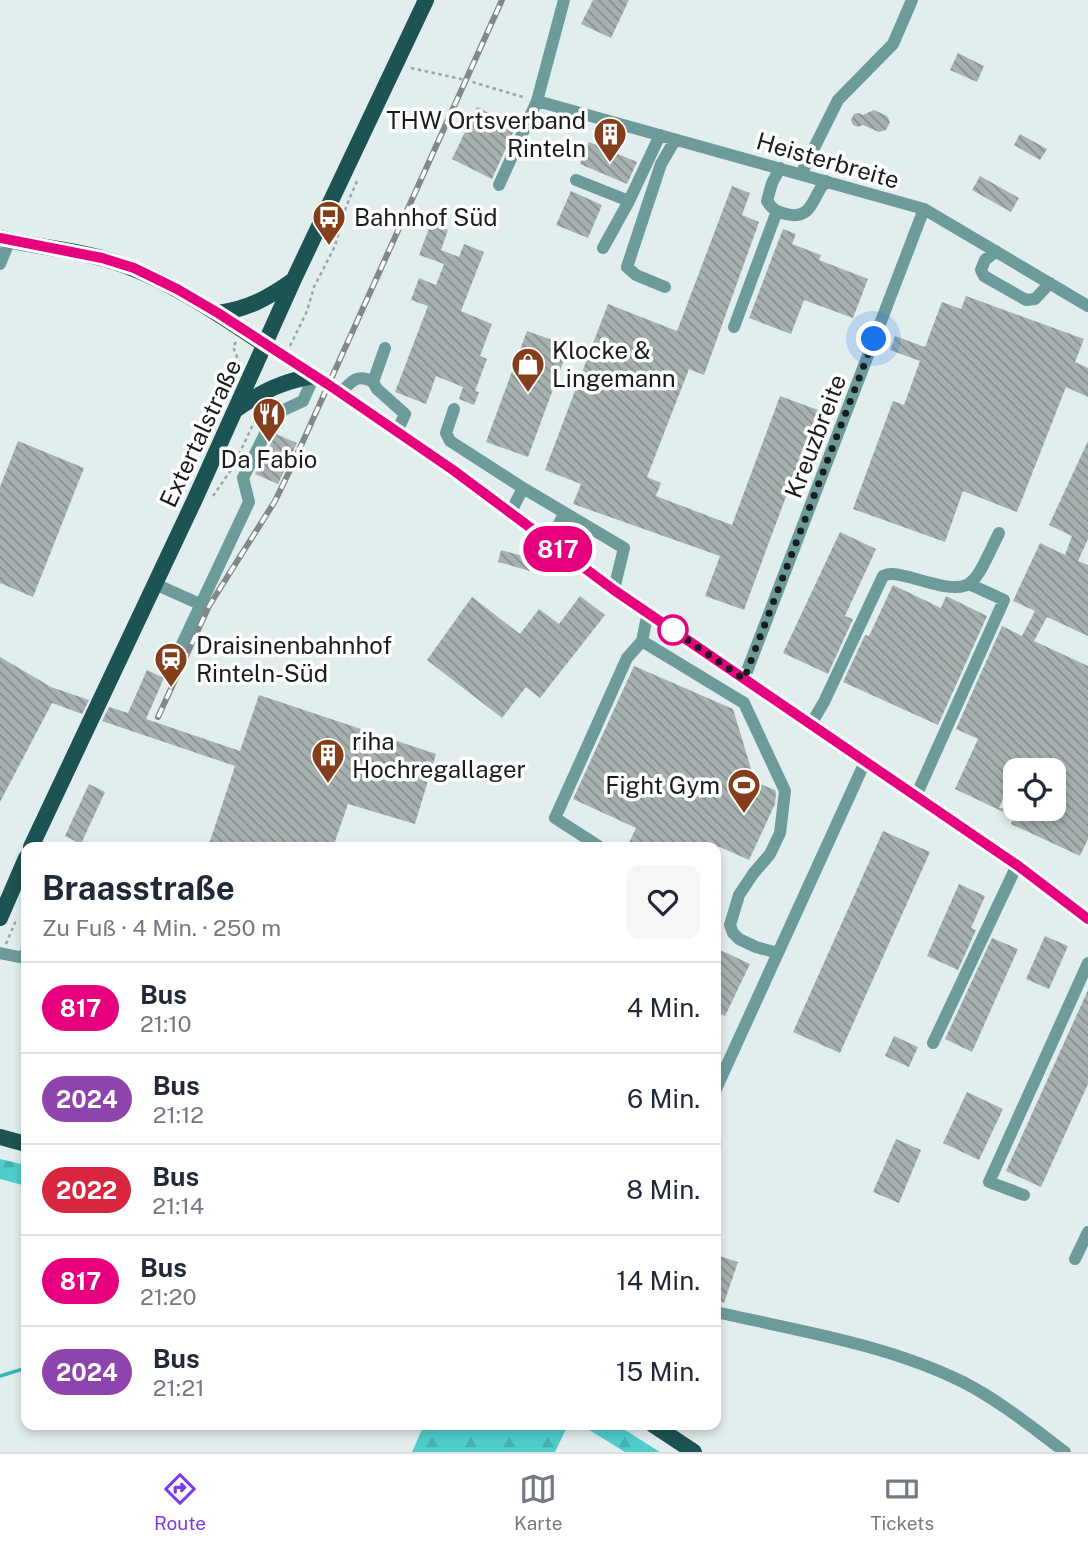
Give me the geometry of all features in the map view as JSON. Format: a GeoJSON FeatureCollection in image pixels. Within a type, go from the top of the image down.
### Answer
{"type":"FeatureCollection","features":[{"type":"Feature","properties":{"kind":"main road","name":"Extertalstraße"},"geometry":{"type":"LineString","coordinates":[[33,842],[426,0]]}},
{"type":"Feature","properties":{"kind":"main road"},"geometry":{"type":"LineString","coordinates":[[5,239],[102,258],[134,268],[218,313],[265,345]]}},
{"type":"Feature","properties":{"kind":"main road"},"geometry":{"type":"LineString","coordinates":[[218,313],[258,303],[294,279]]}},
{"type":"Feature","properties":{"kind":"main road"},"geometry":{"type":"LineString","coordinates":[[235,411],[256,395],[275,386],[314,376]]}},
{"type":"Feature","properties":{"kind":"main road"},"geometry":{"type":"LineString","coordinates":[[0,918],[21,870]]}},
{"type":"Feature","properties":{"kind":"main road"},"geometry":{"type":"LineString","coordinates":[[4,1138],[21,1143]]}},
{"type":"Feature","properties":{"kind":"main road"},"geometry":{"type":"LineString","coordinates":[[661,1430],[694,1452]]}},
{"type":"Feature","properties":{"kind":"street"},"geometry":{"type":"LineString","coordinates":[[499,184],[537,101],[564,0]]}},
{"type":"Feature","properties":{"kind":"street"},"geometry":{"type":"LineString","coordinates":[[801,174],[838,100],[893,44],[912,0]]}},
{"type":"Feature","properties":{"kind":"street","name":"Heisterbreite"},"geometry":{"type":"LineString","coordinates":[[537,101],[925,209],[1088,306]]}},
{"type":"Feature","properties":{"kind":"street"},"geometry":{"type":"LineString","coordinates":[[604,248],[660,135]]}},
{"type":"Feature","properties":{"kind":"street"},"geometry":{"type":"LineString","coordinates":[[665,287],[636,275],[627,267],[662,164],[675,140]]}},
{"type":"Feature","properties":{"kind":"street"},"geometry":{"type":"LineString","coordinates":[[780,168],[767,201],[772,209],[792,216],[802,215],[812,209],[820,188],[827,181]]}},
{"type":"Feature","properties":{"kind":"street"},"geometry":{"type":"LineString","coordinates":[[576,180],[629,201]]}},
{"type":"Feature","properties":{"kind":"street","name":"Kreuzbreite"},"geometry":{"type":"LineString","coordinates":[[744,679],[925,209]]}},
{"type":"Feature","properties":{"kind":"street"},"geometry":{"type":"LineString","coordinates":[[734,327],[777,211]]}},
{"type":"Feature","properties":{"kind":"street"},"geometry":{"type":"LineString","coordinates":[[0,264],[5,239]]}},
{"type":"Feature","properties":{"kind":"street"},"geometry":{"type":"LineString","coordinates":[[996,251],[985,260],[981,270],[984,276],[1026,300],[1035,299],[1050,283]]}},
{"type":"Feature","properties":{"kind":"street"},"geometry":{"type":"LineString","coordinates":[[265,345],[341,393],[453,470],[614,590],[1017,865],[1088,919]]}},
{"type":"Feature","properties":{"kind":"street"},"geometry":{"type":"LineString","coordinates":[[373,383],[385,348]]}},
{"type":"Feature","properties":{"kind":"street"},"geometry":{"type":"LineString","coordinates":[[176,657],[249,502],[243,478],[275,414],[303,401],[314,376]]}},
{"type":"Feature","properties":{"kind":"street"},"geometry":{"type":"LineString","coordinates":[[341,393],[359,377],[373,383],[405,414],[397,432]]}},
{"type":"Feature","properties":{"kind":"street"},"geometry":{"type":"LineString","coordinates":[[454,409],[446,433],[450,440],[564,514],[624,548],[614,590]]}},
{"type":"Feature","properties":{"kind":"street"},"geometry":{"type":"LineString","coordinates":[[453,470],[458,446]]}},
{"type":"Feature","properties":{"kind":"street"},"geometry":{"type":"LineString","coordinates":[[511,512],[523,488]]}},
{"type":"Feature","properties":{"kind":"street"},"geometry":{"type":"LineString","coordinates":[[550,543],[564,514]]}},
{"type":"Feature","properties":{"kind":"street"},"geometry":{"type":"LineString","coordinates":[[811,724],[883,576],[896,574],[950,589],[961,588],[978,577],[999,533]]}},
{"type":"Feature","properties":{"kind":"street"},"geometry":{"type":"LineString","coordinates":[[155,584],[202,605]]}},
{"type":"Feature","properties":{"kind":"street"},"geometry":{"type":"LineString","coordinates":[[916,796],[1003,600],[970,584]]}},
{"type":"Feature","properties":{"kind":"street"},"geometry":{"type":"LineString","coordinates":[[592,842],[555,818],[627,658],[642,641],[648,612]]}},
{"type":"Feature","properties":{"kind":"street"},"geometry":{"type":"LineString","coordinates":[[642,641],[744,703],[785,791],[780,833],[769,854],[739,895],[730,925],[739,939],[778,953]]}},
{"type":"Feature","properties":{"kind":"street"},"geometry":{"type":"LineString","coordinates":[[702,678],[714,659]]}},
{"type":"Feature","properties":{"kind":"street"},"geometry":{"type":"LineString","coordinates":[[721,1078],[865,762]]}},
{"type":"Feature","properties":{"kind":"street"},"geometry":{"type":"LineString","coordinates":[[933,1044],[1017,865]]}},
{"type":"Feature","properties":{"kind":"street"},"geometry":{"type":"LineString","coordinates":[[1,953],[21,956]]}},
{"type":"Feature","properties":{"kind":"street"},"geometry":{"type":"LineString","coordinates":[[1024,1195],[989,1182],[1088,963]]}},
{"type":"Feature","properties":{"kind":"street"},"geometry":{"type":"LineString","coordinates":[[1075,1259],[1088,1232]]}},
{"type":"Feature","properties":{"kind":"street"},"geometry":{"type":"LineString","coordinates":[[721,1313],[852,1343],[935,1369],[983,1393],[1065,1452]]}},
{"type":"Feature","properties":{"kind":"path"},"geometry":{"type":"LineString","coordinates":[[398,61],[410,67],[537,101]]}},
{"type":"Feature","properties":{"kind":"path"},"geometry":{"type":"LineString","coordinates":[[285,357],[304,318],[314,287],[335,246],[346,207],[360,175]]}},
{"type":"Feature","properties":{"kind":"path"},"geometry":{"type":"LineString","coordinates":[[201,436],[232,382],[238,362]]}},
{"type":"Feature","properties":{"kind":"path"},"geometry":{"type":"LineString","coordinates":[[210,500],[233,468],[262,410]]}},
{"type":"Feature","properties":{"kind":"path"},"geometry":{"type":"LineString","coordinates":[[1,953],[17,918]]}},
{"type":"Feature","properties":{"kind":"green space"},"geometry":{"type":"Polygon","coordinates":[[[0,1159],[21,1164],[21,1185],[0,1179],[0,1159]]]}},
{"type":"Feature","properties":{"kind":"green space"},"geometry":{"type":"Polygon","coordinates":[[[421,1430],[566,1430],[555,1452],[412,1452],[421,1430]]]}},
{"type":"Feature","properties":{"kind":"green space"},"geometry":{"type":"Polygon","coordinates":[[[589,1430],[625,1430],[660,1452],[625,1452],[589,1430]]]}},
{"type":"Feature","properties":{"kind":"building"},"geometry":{"type":"Polygon","coordinates":[[[593,0],[629,0],[611,38],[581,24],[593,0]]]}},
{"type":"Feature","properties":{"kind":"building"},"geometry":{"type":"Polygon","coordinates":[[[958,53],[984,66],[977,82],[950,70],[958,53]]]}},
{"type":"Feature","properties":{"kind":"building"},"geometry":{"type":"Polygon","coordinates":[[[477,107],[516,126],[492,179],[452,159],[477,107]]]}},
{"type":"Feature","properties":{"kind":"building"},"geometry":{"type":"Polygon","coordinates":[[[874,110],[887,116],[890,122],[886,130],[879,132],[863,125],[853,125],[851,120],[854,114],[863,115],[874,110]]]}},
{"type":"Feature","properties":{"kind":"building"},"geometry":{"type":"Polygon","coordinates":[[[1020,134],[1047,149],[1040,160],[1014,145],[1020,134]]]}},
{"type":"Feature","properties":{"kind":"building","name":"THW Ortsverband Rinteln"},"geometry":{"type":"Polygon","coordinates":[[[589,142],[637,162],[627,184],[580,164],[589,142]]]}},
{"type":"Feature","properties":{"kind":"building"},"geometry":{"type":"Polygon","coordinates":[[[980,176],[1019,198],[1011,212],[972,190],[980,176]]]}},
{"type":"Feature","properties":{"kind":"building"},"geometry":{"type":"Polygon","coordinates":[[[732,186],[750,193],[742,215],[759,222],[704,375],[689,369],[647,477],[661,483],[656,496],[732,525],[780,396],[818,410],[744,610],[705,596],[720,556],[573,504],[581,484],[545,470],[608,304],[677,331],[732,186]]]}},
{"type":"Feature","properties":{"kind":"building"},"geometry":{"type":"Polygon","coordinates":[[[571,191],[602,205],[588,238],[556,225],[571,191]]]}},
{"type":"Feature","properties":{"kind":"building"},"geometry":{"type":"Polygon","coordinates":[[[431,223],[448,230],[441,250],[459,257],[464,244],[484,252],[461,311],[492,324],[480,356],[487,359],[475,391],[479,392],[474,405],[459,399],[463,387],[436,376],[426,404],[395,392],[428,306],[411,300],[419,278],[436,285],[444,264],[419,255],[431,223]]]}},
{"type":"Feature","properties":{"kind":"building"},"geometry":{"type":"Polygon","coordinates":[[[783,229],[796,234],[792,244],[821,255],[819,260],[868,279],[853,318],[804,300],[791,334],[749,318],[783,229]]]}},
{"type":"Feature","properties":{"kind":"building"},"geometry":{"type":"Polygon","coordinates":[[[966,296],[1084,339],[1075,362],[1088,368],[1088,397],[1066,387],[1017,512],[963,491],[945,542],[853,509],[893,401],[904,405],[920,361],[890,350],[895,336],[925,347],[942,302],[961,309],[966,296]]]}},
{"type":"Feature","properties":{"kind":"building"},"geometry":{"type":"Polygon","coordinates":[[[527,331],[569,346],[528,457],[486,442],[527,331]]]}},
{"type":"Feature","properties":{"kind":"building"},"geometry":{"type":"Polygon","coordinates":[[[276,434],[297,443],[278,484],[255,474],[276,434]]]}},
{"type":"Feature","properties":{"kind":"building"},"geometry":{"type":"Polygon","coordinates":[[[18,441],[84,468],[33,597],[0,583],[0,487],[18,441]]]}},
{"type":"Feature","properties":{"kind":"building"},"geometry":{"type":"Polygon","coordinates":[[[1088,441],[1088,539],[1078,561],[1088,565],[1088,636],[1047,617],[1034,641],[1088,666],[1088,839],[1080,856],[1011,824],[1012,821],[1066,821],[1066,758],[1003,758],[1003,798],[999,808],[1003,808],[1003,812],[955,789],[978,739],[956,729],[1002,626],[1022,636],[1035,611],[1013,601],[1040,543],[1065,555],[1072,536],[1049,525],[1088,441]]]}},
{"type":"Feature","properties":{"kind":"building"},"geometry":{"type":"Polygon","coordinates":[[[840,532],[876,549],[845,616],[853,619],[828,674],[783,653],[840,532]]]}},
{"type":"Feature","properties":{"kind":"building"},"geometry":{"type":"Polygon","coordinates":[[[501,550],[538,560],[534,572],[498,562],[501,550]]]}},
{"type":"Feature","properties":{"kind":"building"},"geometry":{"type":"Polygon","coordinates":[[[893,585],[941,608],[946,596],[987,616],[938,725],[843,682],[893,585]]]}},
{"type":"Feature","properties":{"kind":"building"},"geometry":{"type":"Polygon","coordinates":[[[580,596],[605,615],[540,698],[526,687],[502,718],[427,660],[472,597],[520,634],[539,609],[559,624],[580,596]]]}},
{"type":"Feature","properties":{"kind":"building"},"geometry":{"type":"Polygon","coordinates":[[[0,657],[51,687],[89,700],[82,714],[52,703],[0,802],[0,657]]]}},
{"type":"Feature","properties":{"kind":"building"},"geometry":{"type":"Polygon","coordinates":[[[634,666],[733,709],[755,782],[776,792],[775,804],[749,860],[721,847],[721,842],[629,842],[636,828],[573,799],[634,666]]]}},
{"type":"Feature","properties":{"kind":"building","name":"riha Hochregallager"},"geometry":{"type":"Polygon","coordinates":[[[147,670],[164,678],[146,719],[240,751],[259,695],[436,754],[415,824],[348,804],[335,842],[210,842],[235,766],[102,721],[109,707],[128,713],[147,670]]]}},
{"type":"Feature","properties":{"kind":"building"},"geometry":{"type":"Polygon","coordinates":[[[89,784],[105,792],[82,842],[65,836],[89,784]]]}},
{"type":"Feature","properties":{"kind":"building"},"geometry":{"type":"Polygon","coordinates":[[[883,831],[930,852],[840,1053],[793,1032],[883,831]]]}},
{"type":"Feature","properties":{"kind":"building"},"geometry":{"type":"Polygon","coordinates":[[[959,884],[985,896],[971,928],[976,930],[958,970],[927,956],[959,884]]]}},
{"type":"Feature","properties":{"kind":"building"},"geometry":{"type":"Polygon","coordinates":[[[1045,936],[1068,946],[1049,989],[1026,979],[1045,936]]]}},
{"type":"Feature","properties":{"kind":"building"},"geometry":{"type":"Polygon","coordinates":[[[992,938],[1018,949],[972,1052],[945,1039],[992,938]]]}},
{"type":"Feature","properties":{"kind":"building"},"geometry":{"type":"Polygon","coordinates":[[[721,950],[750,964],[725,1016],[721,1014],[721,950]]]}},
{"type":"Feature","properties":{"kind":"building"},"geometry":{"type":"Polygon","coordinates":[[[1088,990],[1088,1084],[1041,1187],[1006,1171],[1088,990]]]}},
{"type":"Feature","properties":{"kind":"building"},"geometry":{"type":"Polygon","coordinates":[[[894,1036],[918,1047],[909,1067],[885,1056],[894,1036]]]}},
{"type":"Feature","properties":{"kind":"building"},"geometry":{"type":"Polygon","coordinates":[[[967,1092],[1003,1109],[979,1160],[943,1143],[967,1092]]]}},
{"type":"Feature","properties":{"kind":"building"},"geometry":{"type":"Polygon","coordinates":[[[896,1139],[921,1150],[899,1203],[873,1192],[896,1139]]]}},
{"type":"Feature","properties":{"kind":"building"},"geometry":{"type":"Polygon","coordinates":[[[721,1257],[738,1262],[724,1303],[721,1302],[721,1257]]]}},
{"type":"Feature","properties":{"kind":"waterway"},"geometry":{"type":"LineString","coordinates":[[0,1376],[21,1370]]}},
{"type":"Feature","properties":{"kind":"railway"},"geometry":{"type":"LineString","coordinates":[[158,717],[209,606],[275,501],[290,470],[502,0]]}},
{"type":"Feature","properties":{"kind":"bus line","name":"817"},"geometry":{"type":"LineString","coordinates":[[0,238],[102,258],[134,268],[218,313],[453,470],[614,590],[1017,865],[1088,919]]}},
{"type":"Feature","properties":{"kind":"place","name":"THW Ortsverband Rinteln"},"geometry":{"type":"Point","coordinates":[610,164]}},
{"type":"Feature","properties":{"kind":"place","name":"Bahnhof Süd"},"geometry":{"type":"Point","coordinates":[329,247]}},
{"type":"Feature","properties":{"kind":"place","name":"Klocke & Lingemann"},"geometry":{"type":"Point","coordinates":[528,394]}},
{"type":"Feature","properties":{"kind":"place","name":"Da Fabio"},"geometry":{"type":"Point","coordinates":[269,444]}},
{"type":"Feature","properties":{"kind":"place","name":"Draisinenbahnhof Rinteln-Süd"},"geometry":{"type":"Point","coordinates":[171,689]}},
{"type":"Feature","properties":{"kind":"place","name":"riha Hochregallager"},"geometry":{"type":"Point","coordinates":[328,785]}},
{"type":"Feature","properties":{"kind":"place","name":"Fight Gym"},"geometry":{"type":"Point","coordinates":[744,815]}},
{"type":"Feature","properties":{"kind":"route"},"geometry":{"type":"LineString","coordinates":[[673,630],[670,628],[744,679],[874,339]]}}]}
